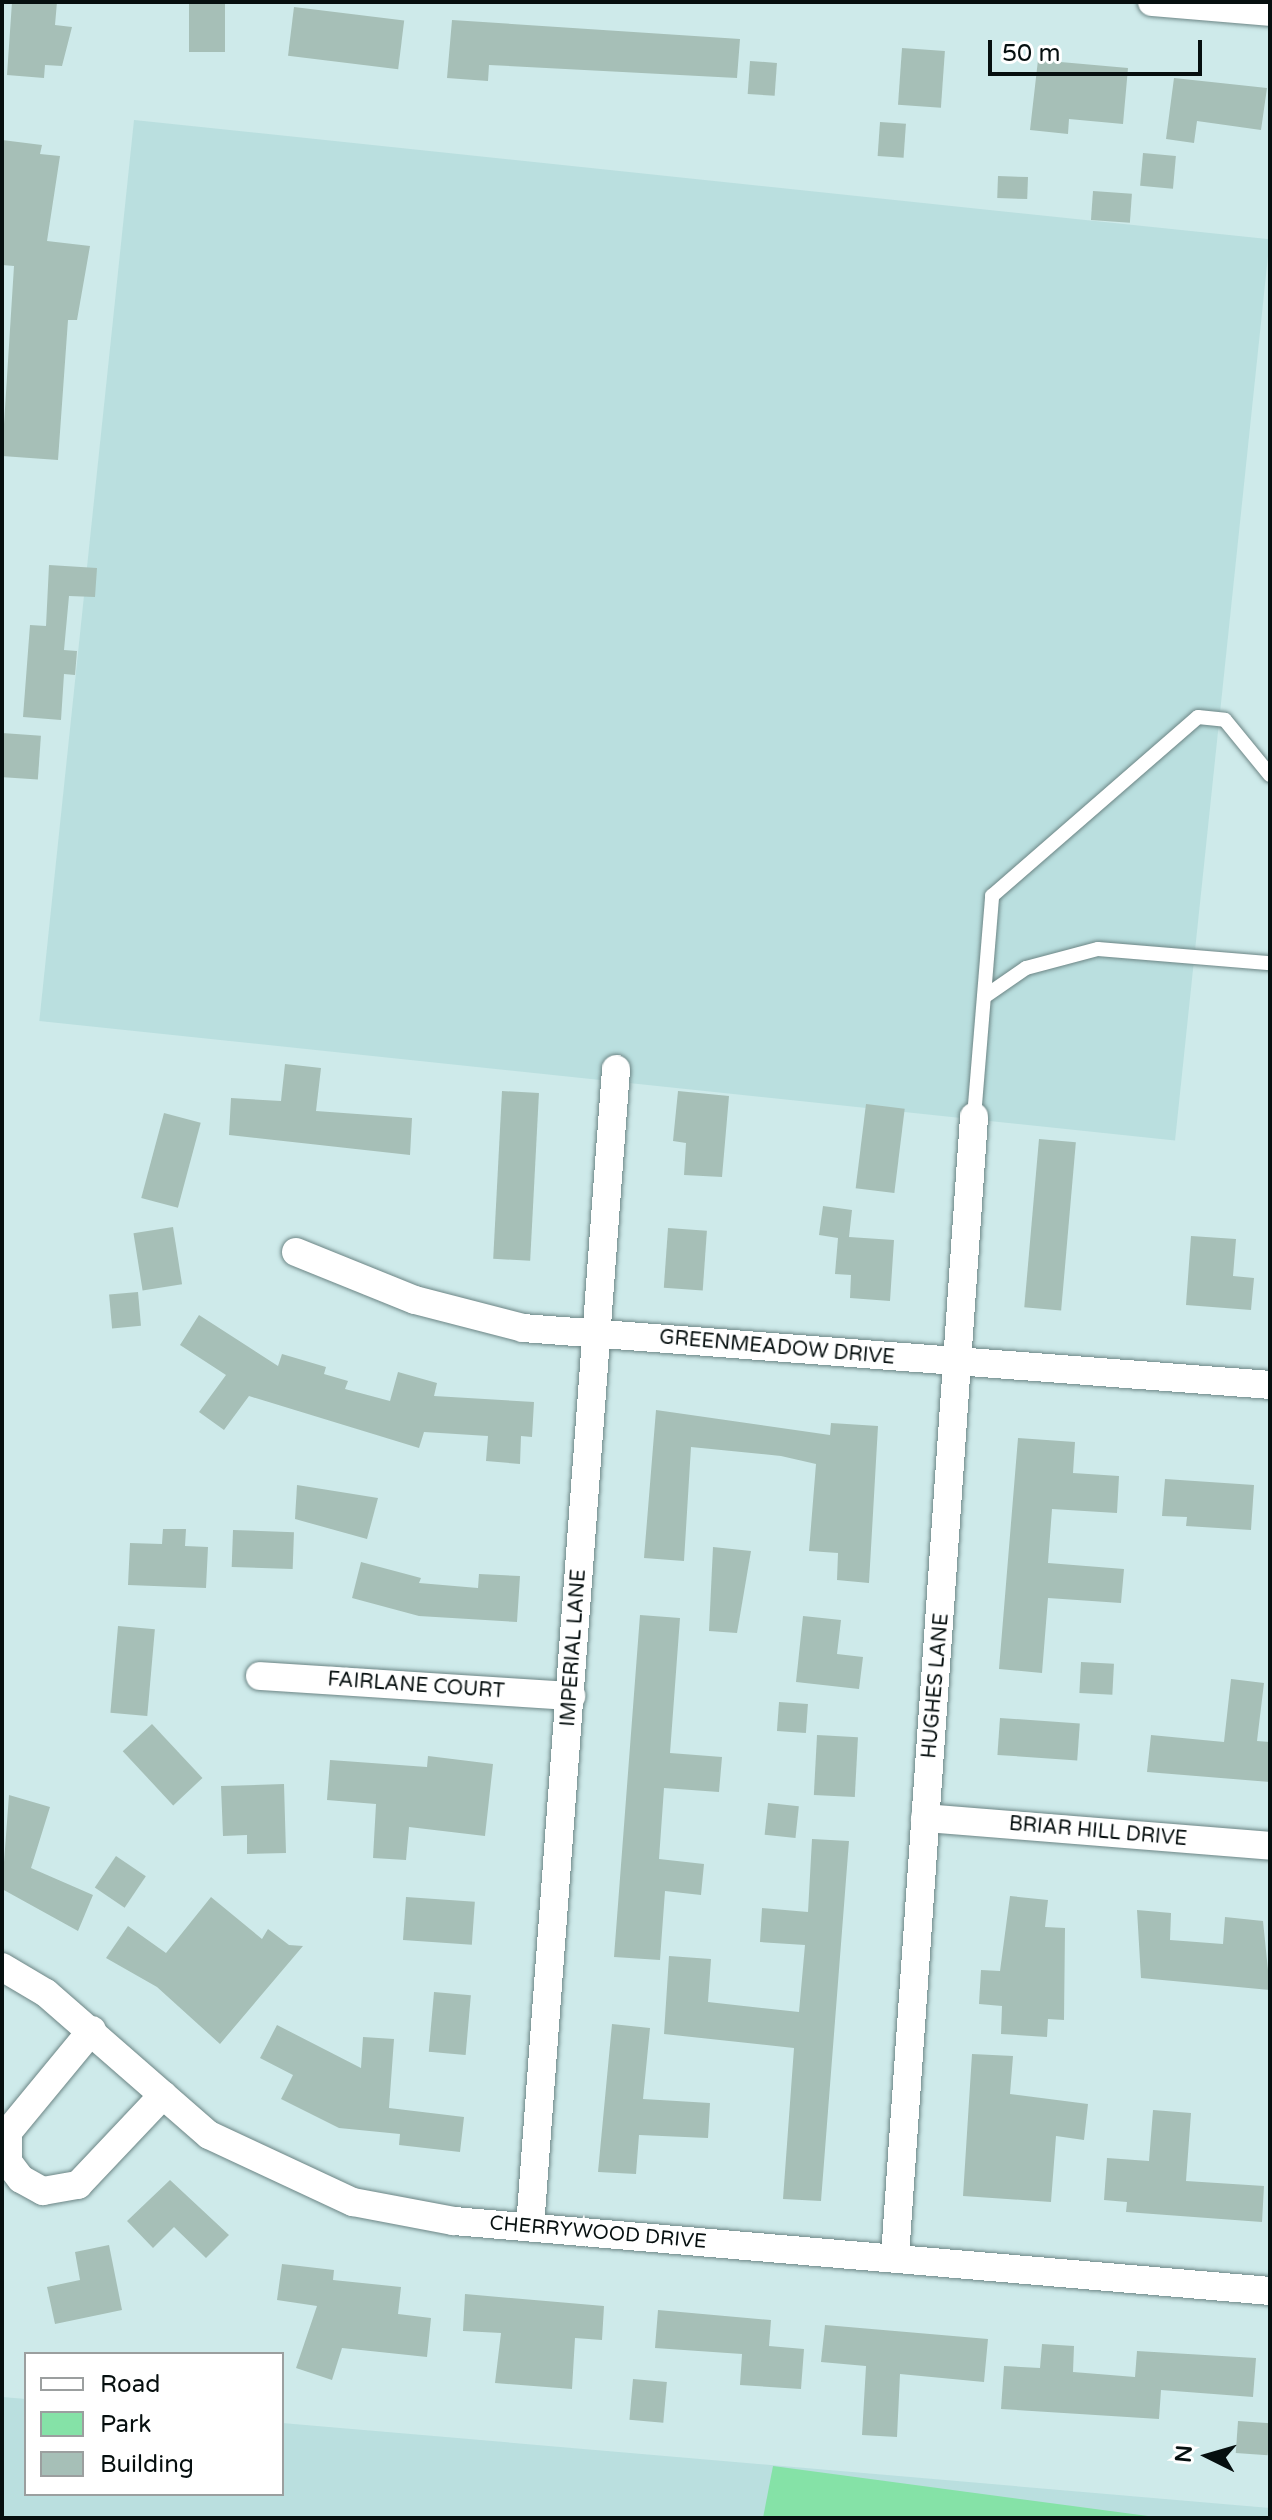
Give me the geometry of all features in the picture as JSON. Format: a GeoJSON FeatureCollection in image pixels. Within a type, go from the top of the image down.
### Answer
{"type":"FeatureCollection","features":[{"type":"Feature","properties":{"kind":"street"},"geometry":{"type":"LineString","coordinates":[[1152,2],[1270,12]]}},
{"type":"Feature","properties":{"kind":"street","name":"IMPERIAL LANE"},"geometry":{"type":"LineString","coordinates":[[530,2227],[616,1069]]}},
{"type":"Feature","properties":{"kind":"street","name":"HUGHES LANE"},"geometry":{"type":"LineString","coordinates":[[895,2256],[974,1117]]}},
{"type":"Feature","properties":{"kind":"street","name":"GREENMEADOW DRIVE"},"geometry":{"type":"LineString","coordinates":[[296,1252],[491,1323],[1270,1385]]}},
{"type":"Feature","properties":{"kind":"street","name":"FAIRLANE COURT"},"geometry":{"type":"LineString","coordinates":[[260,1676],[571,1696]]}},
{"type":"Feature","properties":{"kind":"street","name":"BRIAR HILL DRIVE"},"geometry":{"type":"LineString","coordinates":[[925,1818],[1270,1846]]}},
{"type":"Feature","properties":{"kind":"street","name":"CHERRYWOOD DRIVE"},"geometry":{"type":"LineString","coordinates":[[2,1967],[92,2030],[209,2135],[313,2188],[393,2211],[530,2227],[895,2256],[1270,2291]]}},
{"type":"Feature","properties":{"kind":"street"},"geometry":{"type":"LineString","coordinates":[[92,2030],[8,2132],[8,2162],[21,2179],[43,2191],[78,2185],[163,2095]]}},
{"type":"Feature","properties":{"kind":"lane"},"geometry":{"type":"LineString","coordinates":[[974,1117],[992,896],[1198,717],[1225,720],[1270,775]]}},
{"type":"Feature","properties":{"kind":"lane"},"geometry":{"type":"LineString","coordinates":[[984,997],[1026,968],[1098,949],[1270,963]]}},
{"type":"Feature","properties":{"kind":"shaded area"},"geometry":{"type":"Polygon","coordinates":[[[134,120],[1270,239],[1175,1140],[39,1021],[134,120]]]}},
{"type":"Feature","properties":{"kind":"shaded area"},"geometry":{"type":"Polygon","coordinates":[[[2,2397],[24,2399],[24,2496],[284,2496],[284,2423],[1270,2508],[1270,2518],[2,2518],[2,2397]]]}},
{"type":"Feature","properties":{"kind":"green space"},"geometry":{"type":"Polygon","coordinates":[[[773,2466],[1163,2518],[763,2518],[773,2466]]]}},
{"type":"Feature","properties":{"kind":"building"},"geometry":{"type":"Polygon","coordinates":[[[12,2],[57,2],[55,25],[72,27],[62,66],[45,65],[44,78],[7,75],[12,2]]]}},
{"type":"Feature","properties":{"kind":"building"},"geometry":{"type":"Polygon","coordinates":[[[189,2],[225,2],[225,52],[189,52],[189,2]]]}},
{"type":"Feature","properties":{"kind":"building"},"geometry":{"type":"Polygon","coordinates":[[[294,7],[404,21],[398,69],[288,56],[294,7]]]}},
{"type":"Feature","properties":{"kind":"building"},"geometry":{"type":"Polygon","coordinates":[[[452,20],[740,39],[737,78],[489,65],[488,81],[447,78],[452,20]]]}},
{"type":"Feature","properties":{"kind":"building"},"geometry":{"type":"Polygon","coordinates":[[[902,48],[945,51],[941,108],[898,105],[902,48]]]}},
{"type":"Feature","properties":{"kind":"building"},"geometry":{"type":"Polygon","coordinates":[[[1038,60],[1128,68],[1123,124],[1069,119],[1068,134],[1030,130],[1038,60]]]}},
{"type":"Feature","properties":{"kind":"building"},"geometry":{"type":"Polygon","coordinates":[[[750,61],[777,63],[775,96],[748,94],[750,61]]]}},
{"type":"Feature","properties":{"kind":"building"},"geometry":{"type":"Polygon","coordinates":[[[1174,78],[1267,88],[1261,130],[1197,121],[1194,143],[1166,139],[1174,78]]]}},
{"type":"Feature","properties":{"kind":"building"},"geometry":{"type":"Polygon","coordinates":[[[880,122],[906,124],[904,158],[878,156],[880,122]]]}},
{"type":"Feature","properties":{"kind":"building"},"geometry":{"type":"Polygon","coordinates":[[[2,140],[42,145],[40,154],[60,156],[47,241],[90,246],[77,320],[68,320],[58,460],[2,456],[14,266],[2,265],[2,140]]]}},
{"type":"Feature","properties":{"kind":"building"},"geometry":{"type":"Polygon","coordinates":[[[1143,153],[1176,156],[1173,189],[1140,186],[1143,153]]]}},
{"type":"Feature","properties":{"kind":"building"},"geometry":{"type":"Polygon","coordinates":[[[998,176],[1028,177],[1027,199],[997,198],[998,176]]]}},
{"type":"Feature","properties":{"kind":"building"},"geometry":{"type":"Polygon","coordinates":[[[1093,191],[1132,194],[1130,223],[1091,220],[1093,191]]]}},
{"type":"Feature","properties":{"kind":"building"},"geometry":{"type":"Polygon","coordinates":[[[49,565],[97,568],[95,597],[69,596],[64,650],[77,651],[75,675],[64,674],[61,720],[23,717],[30,625],[46,626],[49,565]]]}},
{"type":"Feature","properties":{"kind":"building"},"geometry":{"type":"Polygon","coordinates":[[[2,733],[41,736],[38,780],[2,777],[2,733]]]}},
{"type":"Feature","properties":{"kind":"building"},"geometry":{"type":"Polygon","coordinates":[[[285,1064],[321,1068],[316,1111],[412,1118],[410,1155],[229,1135],[231,1098],[281,1101],[285,1064]]]}},
{"type":"Feature","properties":{"kind":"building"},"geometry":{"type":"Polygon","coordinates":[[[502,1091],[539,1093],[530,1261],[493,1259],[502,1091]]]}},
{"type":"Feature","properties":{"kind":"building"},"geometry":{"type":"Polygon","coordinates":[[[678,1091],[729,1096],[722,1177],[684,1175],[686,1143],[673,1141],[678,1091]]]}},
{"type":"Feature","properties":{"kind":"building"},"geometry":{"type":"Polygon","coordinates":[[[866,1104],[905,1109],[894,1193],[856,1188],[866,1104]]]}},
{"type":"Feature","properties":{"kind":"building"},"geometry":{"type":"Polygon","coordinates":[[[164,1113],[201,1123],[178,1208],[141,1198],[164,1113]]]}},
{"type":"Feature","properties":{"kind":"building"},"geometry":{"type":"Polygon","coordinates":[[[1039,1139],[1076,1142],[1061,1311],[1024,1307],[1039,1139]]]}},
{"type":"Feature","properties":{"kind":"building"},"geometry":{"type":"Polygon","coordinates":[[[823,1206],[852,1210],[849,1237],[894,1240],[890,1301],[850,1298],[851,1275],[835,1274],[838,1238],[819,1235],[823,1206]]]}},
{"type":"Feature","properties":{"kind":"building"},"geometry":{"type":"Polygon","coordinates":[[[173,1227],[182,1284],[143,1291],[133,1233],[173,1227]]]}},
{"type":"Feature","properties":{"kind":"building"},"geometry":{"type":"Polygon","coordinates":[[[668,1228],[707,1231],[703,1291],[664,1288],[668,1228]]]}},
{"type":"Feature","properties":{"kind":"building"},"geometry":{"type":"Polygon","coordinates":[[[1191,1236],[1236,1239],[1233,1276],[1254,1278],[1251,1310],[1186,1305],[1191,1236]]]}},
{"type":"Feature","properties":{"kind":"building"},"geometry":{"type":"Polygon","coordinates":[[[138,1292],[141,1326],[112,1328],[109,1295],[138,1292]]]}},
{"type":"Feature","properties":{"kind":"building"},"geometry":{"type":"Polygon","coordinates":[[[199,1315],[278,1366],[282,1354],[326,1367],[324,1374],[348,1381],[345,1389],[390,1401],[398,1372],[437,1383],[434,1396],[534,1402],[532,1437],[521,1436],[520,1464],[486,1461],[488,1436],[424,1432],[419,1448],[249,1396],[224,1430],[199,1412],[226,1375],[180,1345],[199,1315]]]}},
{"type":"Feature","properties":{"kind":"building"},"geometry":{"type":"Polygon","coordinates":[[[656,1410],[830,1435],[831,1423],[878,1426],[869,1583],[837,1580],[838,1553],[809,1551],[816,1464],[781,1456],[691,1447],[684,1561],[644,1558],[656,1410]]]}},
{"type":"Feature","properties":{"kind":"building"},"geometry":{"type":"Polygon","coordinates":[[[1018,1438],[1075,1442],[1073,1473],[1119,1476],[1117,1513],[1052,1509],[1048,1563],[1124,1569],[1121,1603],[1048,1598],[1042,1673],[999,1669],[1018,1438]]]}},
{"type":"Feature","properties":{"kind":"building"},"geometry":{"type":"Polygon","coordinates":[[[1165,1479],[1254,1485],[1251,1530],[1186,1526],[1187,1517],[1162,1516],[1165,1479]]]}},
{"type":"Feature","properties":{"kind":"building"},"geometry":{"type":"Polygon","coordinates":[[[297,1485],[378,1498],[367,1539],[295,1519],[297,1485]]]}},
{"type":"Feature","properties":{"kind":"building"},"geometry":{"type":"Polygon","coordinates":[[[163,1529],[186,1529],[185,1546],[208,1547],[206,1588],[128,1585],[130,1543],[162,1544],[163,1529]]]}},
{"type":"Feature","properties":{"kind":"building"},"geometry":{"type":"Polygon","coordinates":[[[233,1530],[294,1532],[293,1569],[232,1567],[233,1530]]]}},
{"type":"Feature","properties":{"kind":"building"},"geometry":{"type":"Polygon","coordinates":[[[713,1547],[751,1551],[737,1633],[709,1631],[713,1547]]]}},
{"type":"Feature","properties":{"kind":"building"},"geometry":{"type":"Polygon","coordinates":[[[361,1562],[421,1578],[419,1583],[478,1588],[479,1574],[520,1576],[517,1622],[419,1616],[352,1598],[361,1562]]]}},
{"type":"Feature","properties":{"kind":"building"},"geometry":{"type":"Polygon","coordinates":[[[640,1615],[680,1618],[670,1753],[722,1757],[719,1792],[664,1788],[659,1859],[704,1864],[701,1895],[665,1891],[660,1960],[614,1957],[640,1615]]]}},
{"type":"Feature","properties":{"kind":"building"},"geometry":{"type":"Polygon","coordinates":[[[803,1616],[841,1620],[837,1654],[863,1657],[859,1689],[796,1682],[803,1616]]]}},
{"type":"Feature","properties":{"kind":"building"},"geometry":{"type":"Polygon","coordinates":[[[118,1626],[155,1629],[147,1716],[110,1713],[118,1626]]]}},
{"type":"Feature","properties":{"kind":"building"},"geometry":{"type":"Polygon","coordinates":[[[1081,1662],[1114,1664],[1112,1695],[1079,1693],[1081,1662]]]}},
{"type":"Feature","properties":{"kind":"building"},"geometry":{"type":"Polygon","coordinates":[[[1231,1679],[1264,1683],[1257,1741],[1270,1742],[1270,1782],[1147,1772],[1151,1735],[1224,1742],[1231,1679]]]}},
{"type":"Feature","properties":{"kind":"building"},"geometry":{"type":"Polygon","coordinates":[[[779,1702],[808,1704],[806,1733],[777,1731],[779,1702]]]}},
{"type":"Feature","properties":{"kind":"building"},"geometry":{"type":"Polygon","coordinates":[[[1000,1718],[1080,1724],[1077,1760],[997,1755],[1000,1718]]]}},
{"type":"Feature","properties":{"kind":"building"},"geometry":{"type":"Polygon","coordinates":[[[152,1724],[202,1778],[173,1805],[123,1751],[152,1724]]]}},
{"type":"Feature","properties":{"kind":"building"},"geometry":{"type":"Polygon","coordinates":[[[817,1735],[858,1737],[855,1797],[814,1795],[817,1735]]]}},
{"type":"Feature","properties":{"kind":"building"},"geometry":{"type":"Polygon","coordinates":[[[428,1756],[493,1764],[485,1836],[409,1827],[406,1860],[373,1858],[376,1804],[327,1800],[330,1760],[427,1767],[428,1756]]]}},
{"type":"Feature","properties":{"kind":"building"},"geometry":{"type":"Polygon","coordinates":[[[284,1784],[286,1853],[247,1854],[247,1835],[223,1836],[221,1786],[284,1784]]]}},
{"type":"Feature","properties":{"kind":"building"},"geometry":{"type":"Polygon","coordinates":[[[9,1795],[50,1807],[31,1868],[93,1895],[78,1931],[2,1889],[9,1795]]]}},
{"type":"Feature","properties":{"kind":"building"},"geometry":{"type":"Polygon","coordinates":[[[768,1803],[799,1806],[795,1838],[765,1835],[768,1803]]]}},
{"type":"Feature","properties":{"kind":"building"},"geometry":{"type":"Polygon","coordinates":[[[812,1839],[849,1841],[821,2201],[783,2199],[794,2048],[664,2034],[669,1956],[711,1959],[708,2002],[799,2012],[805,1945],[760,1942],[762,1908],[808,1912],[812,1839]]]}},
{"type":"Feature","properties":{"kind":"building"},"geometry":{"type":"Polygon","coordinates":[[[116,1856],[146,1876],[125,1908],[95,1888],[116,1856]]]}},
{"type":"Feature","properties":{"kind":"building"},"geometry":{"type":"Polygon","coordinates":[[[1010,1896],[1048,1900],[1045,1927],[1065,1928],[1064,2020],[1048,2019],[1047,2037],[1001,2034],[1002,2006],[979,2004],[981,1970],[1000,1971],[1010,1896]]]}},
{"type":"Feature","properties":{"kind":"building"},"geometry":{"type":"Polygon","coordinates":[[[211,1897],[262,1939],[268,1929],[289,1945],[303,1946],[220,2044],[157,1987],[106,1958],[128,1926],[166,1953],[211,1897]]]}},
{"type":"Feature","properties":{"kind":"building"},"geometry":{"type":"Polygon","coordinates":[[[406,1897],[475,1902],[472,1945],[403,1940],[406,1897]]]}},
{"type":"Feature","properties":{"kind":"building"},"geometry":{"type":"Polygon","coordinates":[[[1137,1910],[1171,1913],[1170,1940],[1223,1944],[1225,1917],[1263,1921],[1270,1990],[1141,1978],[1137,1910]]]}},
{"type":"Feature","properties":{"kind":"building"},"geometry":{"type":"Polygon","coordinates":[[[434,1992],[471,1995],[466,2055],[429,2052],[434,1992]]]}},
{"type":"Feature","properties":{"kind":"building"},"geometry":{"type":"Polygon","coordinates":[[[612,2024],[650,2028],[643,2099],[710,2103],[708,2138],[639,2135],[636,2174],[598,2172],[612,2024]]]}},
{"type":"Feature","properties":{"kind":"building"},"geometry":{"type":"Polygon","coordinates":[[[277,2025],[361,2068],[363,2037],[394,2039],[389,2108],[464,2117],[460,2152],[399,2145],[400,2134],[339,2128],[281,2099],[293,2075],[260,2058],[277,2025]]]}},
{"type":"Feature","properties":{"kind":"building"},"geometry":{"type":"Polygon","coordinates":[[[972,2054],[1013,2056],[1010,2094],[1088,2104],[1084,2140],[1056,2136],[1051,2202],[963,2196],[972,2054]]]}},
{"type":"Feature","properties":{"kind":"building"},"geometry":{"type":"Polygon","coordinates":[[[1153,2110],[1191,2113],[1186,2181],[1264,2186],[1262,2222],[1126,2212],[1127,2202],[1104,2200],[1107,2158],[1149,2161],[1153,2110]]]}},
{"type":"Feature","properties":{"kind":"building"},"geometry":{"type":"Polygon","coordinates":[[[170,2180],[229,2235],[206,2258],[174,2227],[153,2248],[127,2221],[170,2180]]]}},
{"type":"Feature","properties":{"kind":"building"},"geometry":{"type":"Polygon","coordinates":[[[109,2245],[122,2310],[55,2324],[47,2287],[80,2280],[75,2252],[109,2245]]]}},
{"type":"Feature","properties":{"kind":"building"},"geometry":{"type":"Polygon","coordinates":[[[282,2264],[334,2270],[333,2280],[401,2287],[398,2314],[431,2318],[427,2357],[342,2348],[332,2380],[296,2368],[317,2306],[277,2300],[282,2264]]]}},
{"type":"Feature","properties":{"kind":"building"},"geometry":{"type":"Polygon","coordinates":[[[465,2294],[604,2306],[602,2340],[575,2338],[572,2389],[495,2383],[501,2333],[463,2331],[465,2294]]]}},
{"type":"Feature","properties":{"kind":"building"},"geometry":{"type":"Polygon","coordinates":[[[658,2310],[771,2320],[769,2346],[804,2349],[801,2389],[740,2385],[742,2354],[655,2348],[658,2310]]]}},
{"type":"Feature","properties":{"kind":"building"},"geometry":{"type":"Polygon","coordinates":[[[825,2325],[988,2339],[984,2382],[900,2374],[897,2437],[862,2435],[866,2366],[821,2362],[825,2325]]]}},
{"type":"Feature","properties":{"kind":"building"},"geometry":{"type":"Polygon","coordinates":[[[1042,2344],[1074,2346],[1073,2372],[1135,2377],[1137,2351],[1256,2358],[1253,2397],[1161,2390],[1159,2419],[1001,2409],[1004,2366],[1040,2368],[1042,2344]]]}},
{"type":"Feature","properties":{"kind":"building"},"geometry":{"type":"Polygon","coordinates":[[[633,2379],[667,2382],[663,2423],[629,2420],[633,2379]]]}},
{"type":"Feature","properties":{"kind":"building"},"geometry":{"type":"Polygon","coordinates":[[[1238,2421],[1270,2423],[1268,2455],[1236,2453],[1238,2421]]]}}]}
